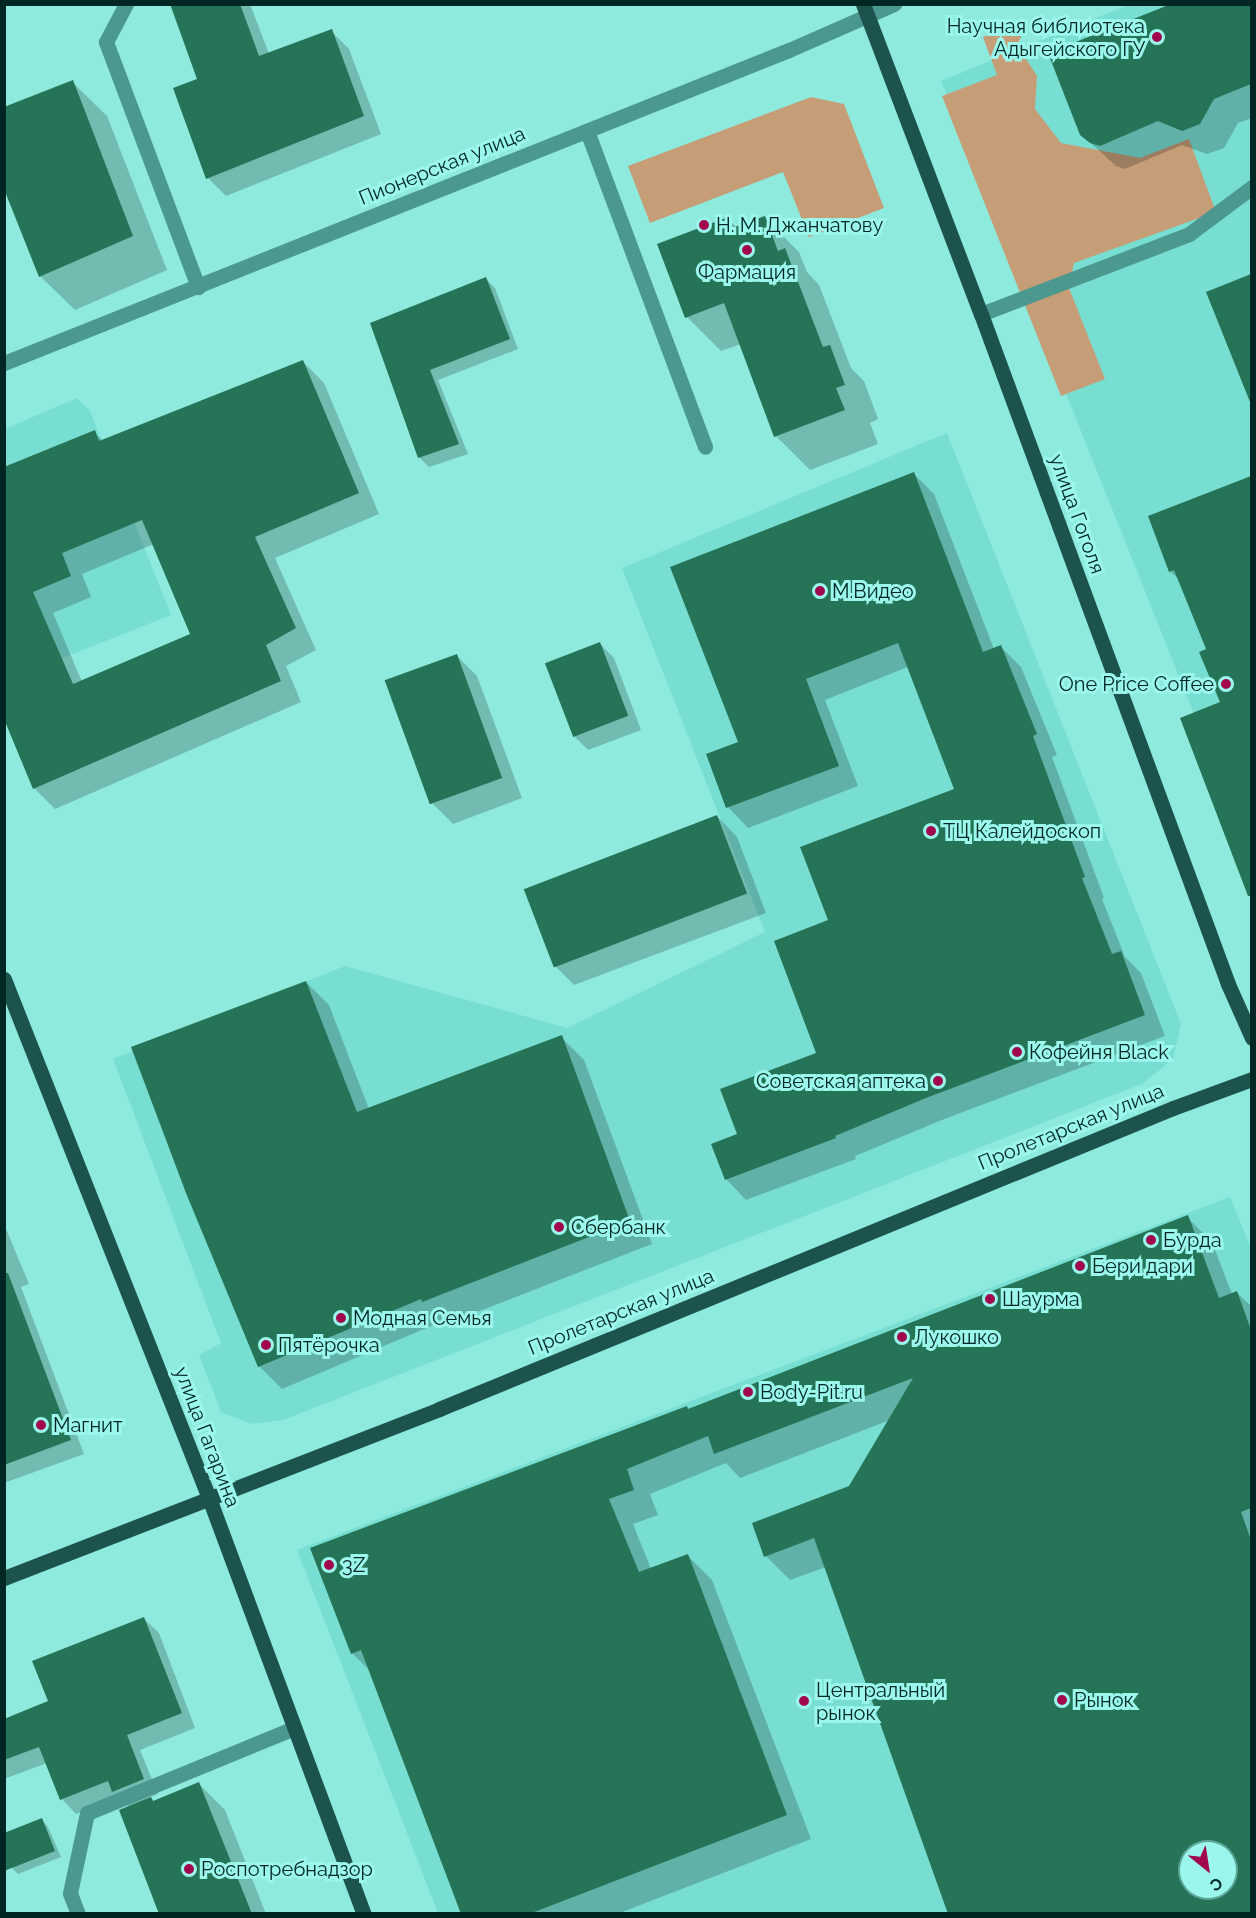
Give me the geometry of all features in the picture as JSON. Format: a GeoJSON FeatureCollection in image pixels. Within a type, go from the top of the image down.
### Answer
{"type":"FeatureCollection","features":[{"type":"Feature","properties":{"kind":"main road","name":"улица Гоголя"},"geometry":{"type":"LineString","coordinates":[[865,10],[981,314],[1223,972],[1251,1038]]}},
{"type":"Feature","properties":{"kind":"main road","name":"улица Гагарина"},"geometry":{"type":"LineString","coordinates":[[4,979],[208,1498],[364,1914]]}},
{"type":"Feature","properties":{"kind":"main road","name":"Пролетарская улица"},"geometry":{"type":"LineString","coordinates":[[4,1578],[439,1409],[1173,1108],[1251,1079]]}},
{"type":"Feature","properties":{"kind":"street"},"geometry":{"type":"LineString","coordinates":[[126,4],[106,42],[198,287]]}},
{"type":"Feature","properties":{"kind":"street","name":"Пионерская улица"},"geometry":{"type":"LineString","coordinates":[[4,363],[587,131],[865,10],[894,4]]}},
{"type":"Feature","properties":{"kind":"street"},"geometry":{"type":"LineString","coordinates":[[587,131],[705,447]]}},
{"type":"Feature","properties":{"kind":"street"},"geometry":{"type":"LineString","coordinates":[[981,314],[1189,234],[1251,187]]}},
{"type":"Feature","properties":{"kind":"street"},"geometry":{"type":"LineString","coordinates":[[78,1914],[70,1893],[87,1813],[294,1728]]}},
{"type":"Feature","properties":{"kind":"shaded area"},"geometry":{"type":"Polygon","coordinates":[[[1128,5],[1251,5],[1251,856],[941,81],[1128,5]]]}},
{"type":"Feature","properties":{"kind":"shaded area"},"geometry":{"type":"Polygon","coordinates":[[[1019,23],[1022,35],[1017,45],[1037,76],[1035,109],[1061,143],[1140,158],[1189,139],[1216,212],[1074,263],[1069,288],[1105,379],[1061,396],[942,96],[997,75],[983,37],[1019,23]]]}},
{"type":"Feature","properties":{"kind":"shaded area"},"geometry":{"type":"Polygon","coordinates":[[[811,97],[844,104],[884,208],[809,237],[783,172],[650,223],[628,166],[811,97]]]}},
{"type":"Feature","properties":{"kind":"shaded area"},"geometry":{"type":"Polygon","coordinates":[[[77,398],[90,411],[171,615],[5,681],[5,429],[77,398]]]}},
{"type":"Feature","properties":{"kind":"shaded area"},"geometry":{"type":"Polygon","coordinates":[[[947,433],[1181,1024],[1173,1059],[1142,1084],[283,1420],[252,1424],[221,1412],[199,1355],[221,1343],[113,1059],[345,966],[567,1028],[765,932],[622,568],[947,433]]]}},
{"type":"Feature","properties":{"kind":"shaded area","name":"Центральный рынок"},"geometry":{"type":"Polygon","coordinates":[[[1230,1197],[1252,1250],[1251,1913],[438,1913],[297,1550],[1230,1197]]]}},
{"type":"Feature","properties":{"kind":"building"},"geometry":{"type":"Polygon","coordinates":[[[170,4],[240,4],[259,56],[332,29],[364,116],[206,179],[173,88],[197,79],[170,4]]]}},
{"type":"Feature","properties":{"kind":"building"},"geometry":{"type":"Polygon","coordinates":[[[1171,4],[1251,4],[1251,84],[1214,99],[1200,124],[1182,131],[1158,121],[1100,146],[1090,143],[1080,135],[1048,53],[1171,4]]]}},
{"type":"Feature","properties":{"kind":"building"},"geometry":{"type":"Polygon","coordinates":[[[73,80],[133,236],[39,277],[4,189],[4,107],[73,80]]]}},
{"type":"Feature","properties":{"kind":"building"},"geometry":{"type":"Polygon","coordinates":[[[765,216],[778,251],[785,248],[823,347],[830,345],[845,385],[836,388],[845,410],[774,437],[724,303],[685,318],[657,244],[728,217],[732,228],[765,216]]]}},
{"type":"Feature","properties":{"kind":"building"},"geometry":{"type":"Polygon","coordinates":[[[1251,274],[1251,402],[1250,402],[1206,292],[1251,274]]]}},
{"type":"Feature","properties":{"kind":"building"},"geometry":{"type":"Polygon","coordinates":[[[486,277],[510,339],[430,370],[459,444],[418,458],[370,323],[486,277]]]}},
{"type":"Feature","properties":{"kind":"building"},"geometry":{"type":"Polygon","coordinates":[[[303,360],[359,493],[255,537],[296,628],[266,645],[281,681],[33,789],[4,719],[4,467],[95,430],[99,441],[303,360]],[[142,520],[62,553],[71,576],[33,592],[73,684],[190,634],[142,520]]]}},
{"type":"Feature","properties":{"kind":"building"},"geometry":{"type":"Polygon","coordinates":[[[914,472],[983,652],[1001,645],[1037,734],[1033,736],[1085,877],[1082,878],[1112,954],[1121,951],[1145,1015],[926,1098],[835,1136],[836,1138],[725,1180],[711,1144],[737,1134],[720,1089],[816,1053],[774,941],[828,920],[800,847],[954,789],[898,643],[806,679],[839,766],[726,808],[706,754],[738,742],[670,567],[914,472]]]}},
{"type":"Feature","properties":{"kind":"building"},"geometry":{"type":"Polygon","coordinates":[[[1251,476],[1251,896],[1248,896],[1180,718],[1220,702],[1199,652],[1206,649],[1174,570],[1169,572],[1148,516],[1251,476]]]}},
{"type":"Feature","properties":{"kind":"building"},"geometry":{"type":"Polygon","coordinates":[[[600,642],[628,716],[573,737],[545,663],[600,642]]]}},
{"type":"Feature","properties":{"kind":"building"},"geometry":{"type":"Polygon","coordinates":[[[457,654],[502,778],[430,804],[385,680],[457,654]]]}},
{"type":"Feature","properties":{"kind":"building"},"geometry":{"type":"Polygon","coordinates":[[[717,815],[747,893],[554,968],[524,889],[717,815]]]}},
{"type":"Feature","properties":{"kind":"building"},"geometry":{"type":"Polygon","coordinates":[[[306,981],[357,1112],[562,1035],[630,1221],[422,1302],[421,1299],[258,1367],[186,1193],[131,1047],[306,981]]]}},
{"type":"Feature","properties":{"kind":"building","name":"Центральный рынок"},"geometry":{"type":"Polygon","coordinates":[[[1188,1215],[1219,1298],[1237,1291],[1251,1330],[1251,1508],[1241,1512],[1251,1540],[1251,1914],[948,1914],[814,1538],[764,1557],[752,1523],[849,1486],[913,1378],[714,1454],[708,1436],[627,1469],[634,1490],[609,1499],[639,1572],[688,1554],[787,1815],[529,1914],[461,1914],[361,1650],[351,1654],[310,1548],[687,1406],[688,1409],[1188,1215]]]}},
{"type":"Feature","properties":{"kind":"building"},"geometry":{"type":"Polygon","coordinates":[[[4,1273],[8,1273],[71,1440],[4,1465],[4,1273]]]}},
{"type":"Feature","properties":{"kind":"building"},"geometry":{"type":"Polygon","coordinates":[[[144,1617],[182,1713],[127,1735],[144,1779],[112,1792],[108,1781],[60,1800],[39,1747],[4,1760],[4,1719],[48,1701],[32,1661],[144,1617]]]}},
{"type":"Feature","properties":{"kind":"building"},"geometry":{"type":"Polygon","coordinates":[[[199,1782],[252,1914],[159,1914],[119,1810],[151,1797],[153,1801],[199,1782]]]}},
{"type":"Feature","properties":{"kind":"building"},"geometry":{"type":"Polygon","coordinates":[[[42,1818],[55,1851],[4,1871],[4,1833],[42,1818]]]}},
{"type":"Feature","properties":{"kind":"place","name":"Научная библиотека Адыгейского ГУ"},"geometry":{"type":"Point","coordinates":[1157,37]}},
{"type":"Feature","properties":{"kind":"place","name":"Н. М. Джанчатову"},"geometry":{"type":"Point","coordinates":[704,225]}},
{"type":"Feature","properties":{"kind":"place","name":"Фармация"},"geometry":{"type":"Point","coordinates":[747,250]}},
{"type":"Feature","properties":{"kind":"place","name":"М.Видео"},"geometry":{"type":"Point","coordinates":[820,591]}},
{"type":"Feature","properties":{"kind":"place","name":"One Price Coffee"},"geometry":{"type":"Point","coordinates":[1226,684]}},
{"type":"Feature","properties":{"kind":"place","name":"ТЦ Калейдоскоп"},"geometry":{"type":"Point","coordinates":[931,831]}},
{"type":"Feature","properties":{"kind":"place","name":"Кофейня Black"},"geometry":{"type":"Point","coordinates":[1017,1052]}},
{"type":"Feature","properties":{"kind":"place","name":"Советская аптека"},"geometry":{"type":"Point","coordinates":[938,1081]}},
{"type":"Feature","properties":{"kind":"place","name":"Сбербанк"},"geometry":{"type":"Point","coordinates":[559,1227]}},
{"type":"Feature","properties":{"kind":"place","name":"Бурда"},"geometry":{"type":"Point","coordinates":[1151,1240]}},
{"type":"Feature","properties":{"kind":"place","name":"Бери дари"},"geometry":{"type":"Point","coordinates":[1080,1266]}},
{"type":"Feature","properties":{"kind":"place","name":"Шаурма"},"geometry":{"type":"Point","coordinates":[990,1299]}},
{"type":"Feature","properties":{"kind":"place","name":"Модная Семья"},"geometry":{"type":"Point","coordinates":[341,1318]}},
{"type":"Feature","properties":{"kind":"place","name":"Лукошко"},"geometry":{"type":"Point","coordinates":[902,1337]}},
{"type":"Feature","properties":{"kind":"place","name":"Пятёрочка"},"geometry":{"type":"Point","coordinates":[266,1345]}},
{"type":"Feature","properties":{"kind":"place","name":"Body-Pit.ru"},"geometry":{"type":"Point","coordinates":[748,1392]}},
{"type":"Feature","properties":{"kind":"place","name":"Магнит"},"geometry":{"type":"Point","coordinates":[41,1425]}},
{"type":"Feature","properties":{"kind":"place","name":"3Z"},"geometry":{"type":"Point","coordinates":[329,1565]}},
{"type":"Feature","properties":{"kind":"place","name":"Рынок"},"geometry":{"type":"Point","coordinates":[1062,1700]}},
{"type":"Feature","properties":{"kind":"place","name":"Центральный рынок"},"geometry":{"type":"Point","coordinates":[804,1701]}},
{"type":"Feature","properties":{"kind":"place","name":"Роспотребнадзор"},"geometry":{"type":"Point","coordinates":[189,1869]}}]}
